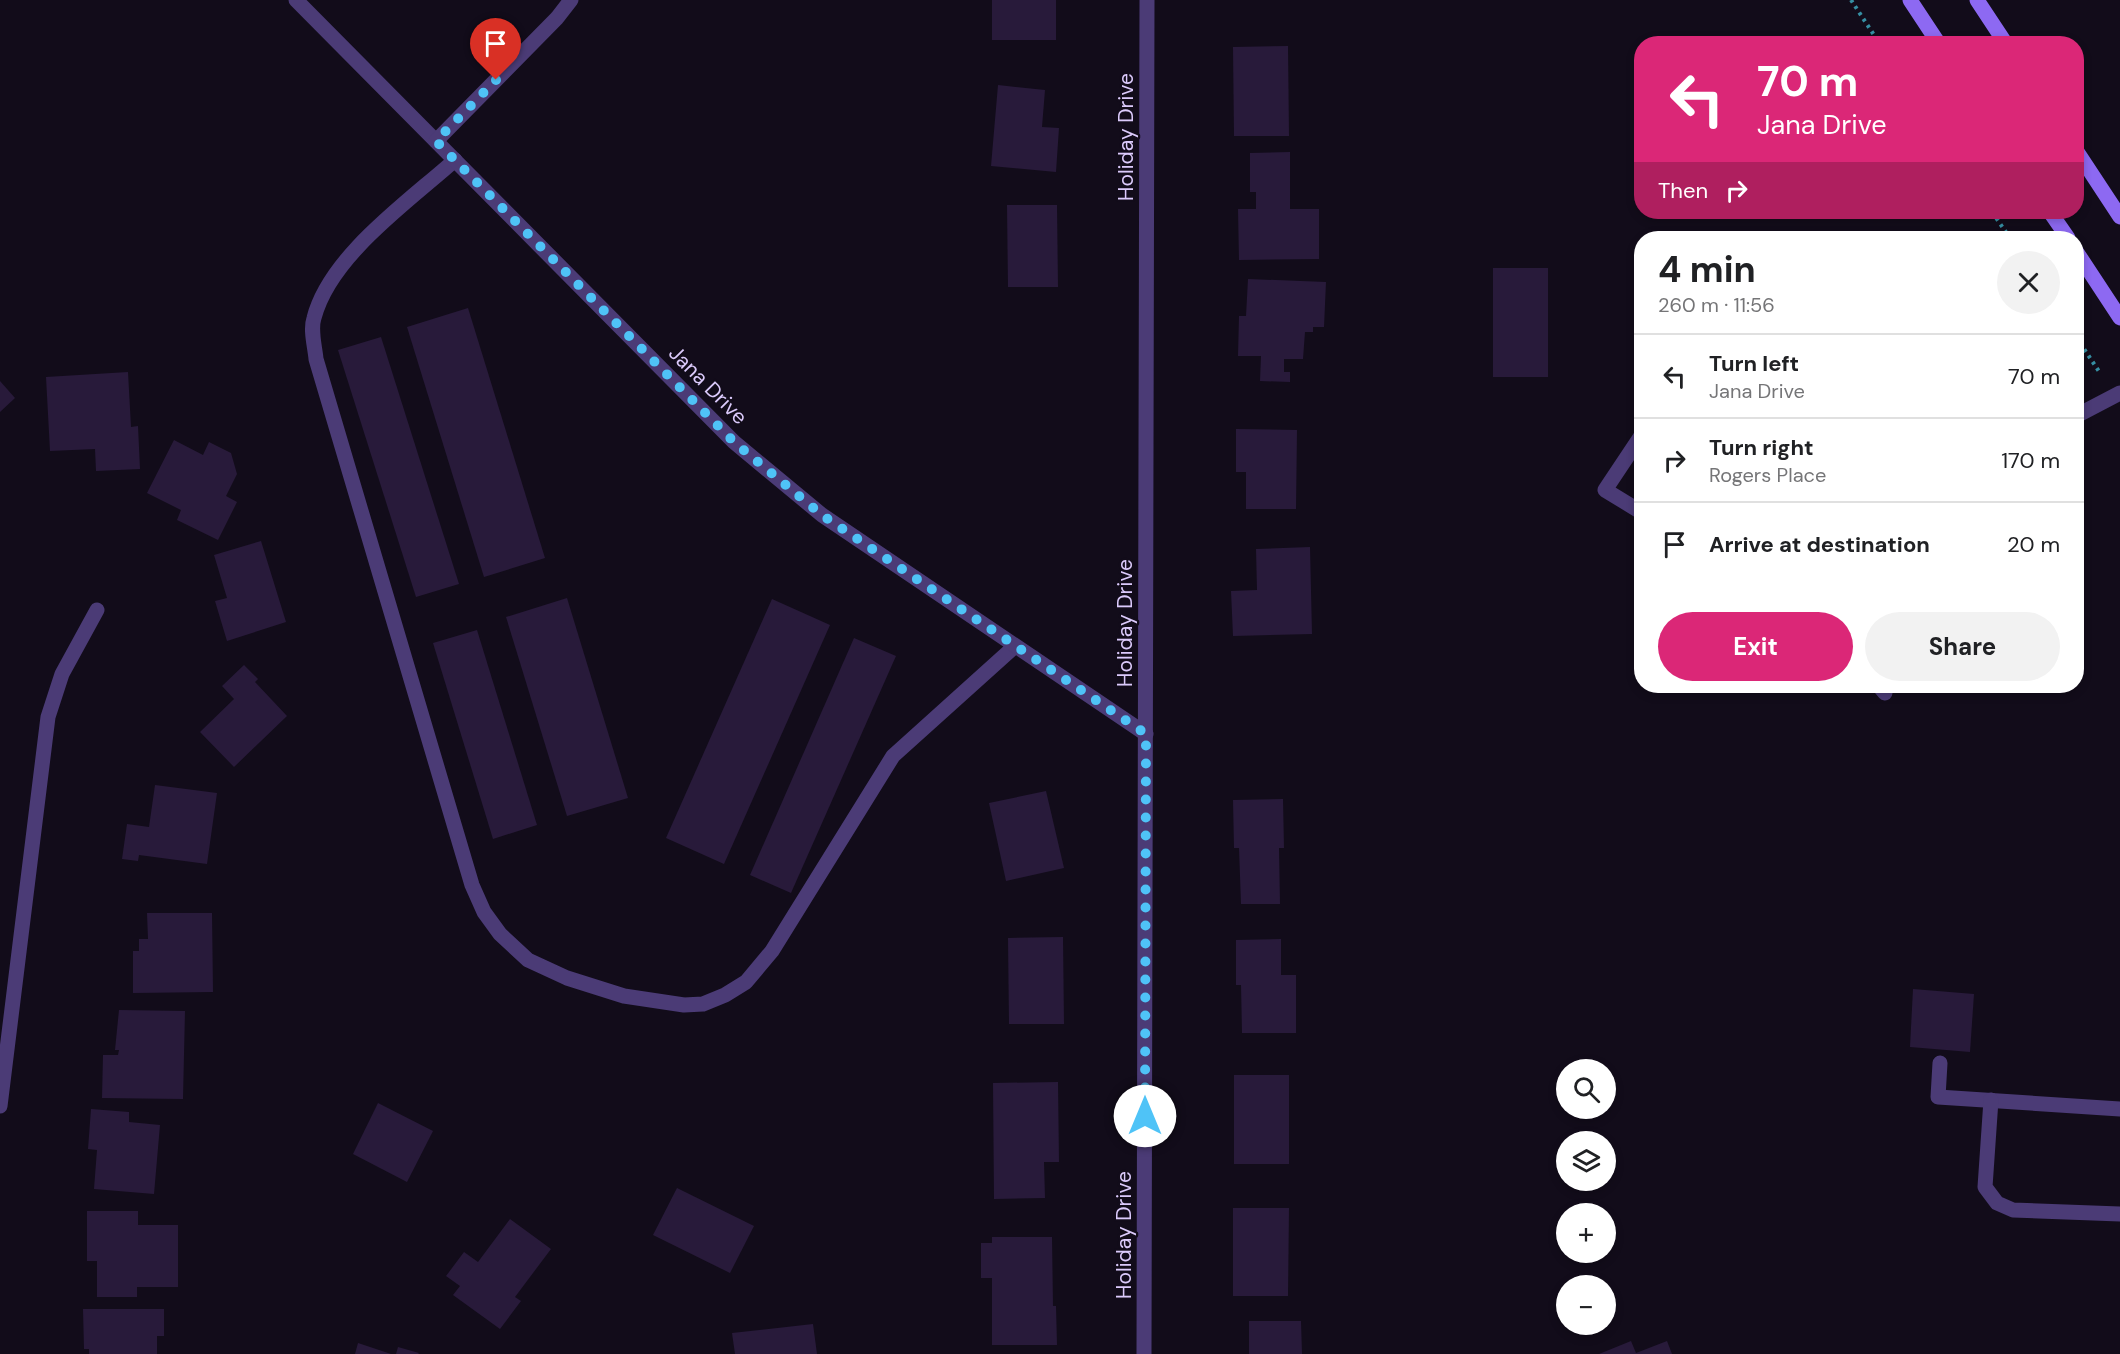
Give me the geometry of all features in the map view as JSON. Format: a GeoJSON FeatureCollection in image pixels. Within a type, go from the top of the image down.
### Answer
{"type":"FeatureCollection","features":[{"type":"Feature","properties":{"kind":"main road"},"geometry":{"type":"LineString","coordinates":[[1910,0],[1934,36]]}},
{"type":"Feature","properties":{"kind":"main road"},"geometry":{"type":"LineString","coordinates":[[1977,0],[2001,36]]}},
{"type":"Feature","properties":{"kind":"main road"},"geometry":{"type":"LineString","coordinates":[[2084,162],[2120,217]]}},
{"type":"Feature","properties":{"kind":"main road"},"geometry":{"type":"LineString","coordinates":[[2084,263],[2120,318]]}},
{"type":"Feature","properties":{"kind":"street","name":"Jana Drive"},"geometry":{"type":"LineString","coordinates":[[296,0],[734,442],[775,478],[822,515],[1146,734]]}},
{"type":"Feature","properties":{"kind":"street"},"geometry":{"type":"LineString","coordinates":[[436,141],[557,18],[571,0]]}},
{"type":"Feature","properties":{"kind":"street","name":"Holiday Drive"},"geometry":{"type":"LineString","coordinates":[[1144,1354],[1147,0]]}},
{"type":"Feature","properties":{"kind":"street"},"geometry":{"type":"LineString","coordinates":[[455,160],[346,258],[328,286],[313,320],[316,359],[472,885],[484,912],[500,934],[528,960],[567,978],[624,996],[684,1005],[703,1004],[746,982],[772,951],[893,756],[1015,646]]}},
{"type":"Feature","properties":{"kind":"street"},"geometry":{"type":"LineString","coordinates":[[2084,412],[2118,395]]}},
{"type":"Feature","properties":{"kind":"street"},"geometry":{"type":"LineString","coordinates":[[1634,446],[1605,490],[1634,508]]}},
{"type":"Feature","properties":{"kind":"street"},"geometry":{"type":"LineString","coordinates":[[0,1106],[48,717],[62,674],[97,610]]}},
{"type":"Feature","properties":{"kind":"street"},"geometry":{"type":"LineString","coordinates":[[1940,1063],[1938,1097],[2120,1109]]}},
{"type":"Feature","properties":{"kind":"street"},"geometry":{"type":"LineString","coordinates":[[1991,1100],[1985,1187],[1997,1203],[2013,1210],[2120,1214]]}},
{"type":"Feature","properties":{"kind":"path"},"geometry":{"type":"LineString","coordinates":[[1851,0],[1875,36]]}},
{"type":"Feature","properties":{"kind":"path"},"geometry":{"type":"LineString","coordinates":[[2084,348],[2118,395]]}},
{"type":"Feature","properties":{"kind":"building"},"geometry":{"type":"Polygon","coordinates":[[[992,0],[1056,0],[1056,40],[992,40],[992,0]]]}},
{"type":"Feature","properties":{"kind":"building"},"geometry":{"type":"Polygon","coordinates":[[[1288,46],[1289,136],[1234,136],[1233,47],[1288,46]]]}},
{"type":"Feature","properties":{"kind":"building"},"geometry":{"type":"Polygon","coordinates":[[[998,85],[1045,90],[1042,127],[1059,128],[1056,172],[991,166],[998,85]]]}},
{"type":"Feature","properties":{"kind":"building"},"geometry":{"type":"Polygon","coordinates":[[[1290,152],[1290,209],[1319,209],[1319,259],[1239,260],[1238,209],[1256,209],[1256,192],[1250,192],[1250,153],[1290,152]]]}},
{"type":"Feature","properties":{"kind":"building"},"geometry":{"type":"Polygon","coordinates":[[[1007,205],[1057,205],[1058,287],[1008,287],[1007,205]]]}},
{"type":"Feature","properties":{"kind":"building"},"geometry":{"type":"Polygon","coordinates":[[[1493,268],[1548,268],[1548,377],[1493,377],[1493,268]]]}},
{"type":"Feature","properties":{"kind":"building"},"geometry":{"type":"Polygon","coordinates":[[[1248,279],[1326,282],[1324,327],[1313,327],[1313,332],[1305,332],[1303,359],[1284,359],[1284,372],[1290,372],[1290,382],[1260,381],[1261,356],[1238,356],[1239,316],[1246,316],[1248,279]]]}},
{"type":"Feature","properties":{"kind":"building"},"geometry":{"type":"Polygon","coordinates":[[[468,308],[545,558],[484,577],[407,327],[468,308]]]}},
{"type":"Feature","properties":{"kind":"building"},"geometry":{"type":"Polygon","coordinates":[[[381,337],[459,584],[416,597],[338,350],[381,337]]]}},
{"type":"Feature","properties":{"kind":"building"},"geometry":{"type":"Polygon","coordinates":[[[128,372],[131,427],[138,426],[140,469],[96,471],[95,449],[50,451],[46,377],[128,372]]]}},
{"type":"Feature","properties":{"kind":"building"},"geometry":{"type":"Polygon","coordinates":[[[0,381],[15,398],[0,412],[0,381]]]}},
{"type":"Feature","properties":{"kind":"building"},"geometry":{"type":"Polygon","coordinates":[[[1236,429],[1297,430],[1296,509],[1246,509],[1246,472],[1236,472],[1236,429]]]}},
{"type":"Feature","properties":{"kind":"building"},"geometry":{"type":"Polygon","coordinates":[[[174,440],[203,455],[209,442],[231,453],[237,474],[226,496],[237,502],[218,540],[177,520],[181,510],[147,493],[174,440]]]}},
{"type":"Feature","properties":{"kind":"building"},"geometry":{"type":"Polygon","coordinates":[[[261,541],[286,622],[227,641],[215,601],[227,598],[214,555],[261,541]]]}},
{"type":"Feature","properties":{"kind":"building"},"geometry":{"type":"Polygon","coordinates":[[[1310,547],[1312,634],[1233,636],[1231,591],[1257,590],[1256,549],[1310,547]]]}},
{"type":"Feature","properties":{"kind":"building"},"geometry":{"type":"Polygon","coordinates":[[[567,598],[628,798],[567,816],[506,617],[567,598]]]}},
{"type":"Feature","properties":{"kind":"building"},"geometry":{"type":"Polygon","coordinates":[[[772,599],[830,625],[724,864],[666,838],[772,599]]]}},
{"type":"Feature","properties":{"kind":"building"},"geometry":{"type":"Polygon","coordinates":[[[477,630],[537,825],[493,839],[433,643],[477,630]]]}},
{"type":"Feature","properties":{"kind":"building"},"geometry":{"type":"Polygon","coordinates":[[[854,638],[896,656],[791,893],[750,875],[854,638]]]}},
{"type":"Feature","properties":{"kind":"building"},"geometry":{"type":"Polygon","coordinates":[[[244,665],[258,679],[255,682],[287,716],[234,767],[200,732],[234,699],[222,686],[244,665]]]}},
{"type":"Feature","properties":{"kind":"building"},"geometry":{"type":"Polygon","coordinates":[[[155,785],[217,793],[207,864],[139,855],[138,861],[122,859],[127,824],[149,827],[155,785]]]}},
{"type":"Feature","properties":{"kind":"building"},"geometry":{"type":"Polygon","coordinates":[[[1046,791],[1064,868],[1006,881],[989,803],[1046,791]]]}},
{"type":"Feature","properties":{"kind":"building"},"geometry":{"type":"Polygon","coordinates":[[[1283,799],[1284,848],[1279,848],[1280,904],[1241,904],[1239,848],[1234,848],[1233,800],[1283,799]]]}},
{"type":"Feature","properties":{"kind":"building"},"geometry":{"type":"Polygon","coordinates":[[[147,913],[212,913],[213,992],[133,993],[133,951],[139,951],[139,939],[148,939],[147,913]]]}},
{"type":"Feature","properties":{"kind":"building"},"geometry":{"type":"Polygon","coordinates":[[[1063,937],[1064,1024],[1009,1024],[1008,938],[1063,937]]]}},
{"type":"Feature","properties":{"kind":"building"},"geometry":{"type":"Polygon","coordinates":[[[1281,939],[1281,975],[1296,975],[1296,1033],[1242,1033],[1241,985],[1236,985],[1236,940],[1281,939]]]}},
{"type":"Feature","properties":{"kind":"building"},"geometry":{"type":"Polygon","coordinates":[[[1913,989],[1974,994],[1970,1052],[1910,1047],[1913,989]]]}},
{"type":"Feature","properties":{"kind":"building"},"geometry":{"type":"Polygon","coordinates":[[[119,1010],[185,1011],[183,1099],[102,1098],[103,1055],[118,1055],[119,1050],[115,1050],[119,1010]]]}},
{"type":"Feature","properties":{"kind":"building"},"geometry":{"type":"Polygon","coordinates":[[[1234,1075],[1289,1075],[1289,1164],[1234,1164],[1234,1075]]]}},
{"type":"Feature","properties":{"kind":"building"},"geometry":{"type":"Polygon","coordinates":[[[1058,1082],[1059,1162],[1044,1162],[1045,1198],[994,1199],[993,1083],[1058,1082]]]}},
{"type":"Feature","properties":{"kind":"building"},"geometry":{"type":"Polygon","coordinates":[[[378,1103],[433,1131],[407,1182],[353,1154],[378,1103]]]}},
{"type":"Feature","properties":{"kind":"building"},"geometry":{"type":"Polygon","coordinates":[[[91,1109],[129,1112],[129,1122],[160,1125],[154,1194],[94,1189],[97,1150],[88,1149],[91,1109]]]}},
{"type":"Feature","properties":{"kind":"building"},"geometry":{"type":"Polygon","coordinates":[[[677,1188],[754,1226],[730,1273],[653,1235],[677,1188]]]}},
{"type":"Feature","properties":{"kind":"building"},"geometry":{"type":"Polygon","coordinates":[[[1233,1208],[1289,1208],[1288,1296],[1233,1296],[1233,1208]]]}},
{"type":"Feature","properties":{"kind":"building"},"geometry":{"type":"Polygon","coordinates":[[[87,1211],[138,1211],[138,1225],[178,1225],[178,1287],[137,1287],[137,1297],[97,1297],[97,1261],[87,1261],[87,1211]]]}},
{"type":"Feature","properties":{"kind":"building"},"geometry":{"type":"Polygon","coordinates":[[[510,1219],[551,1249],[515,1297],[521,1301],[500,1329],[453,1295],[460,1286],[446,1276],[464,1252],[478,1262],[510,1219]]]}},
{"type":"Feature","properties":{"kind":"building"},"geometry":{"type":"Polygon","coordinates":[[[992,1237],[1052,1237],[1053,1306],[1056,1306],[1057,1345],[992,1345],[992,1278],[981,1278],[981,1243],[992,1243],[992,1237]]]}},
{"type":"Feature","properties":{"kind":"building"},"geometry":{"type":"Polygon","coordinates":[[[83,1309],[164,1309],[164,1336],[157,1336],[157,1354],[89,1354],[89,1349],[84,1349],[83,1309]]]}},
{"type":"Feature","properties":{"kind":"building"},"geometry":{"type":"Polygon","coordinates":[[[1249,1321],[1301,1321],[1302,1354],[1249,1354],[1249,1321]]]}},
{"type":"Feature","properties":{"kind":"building"},"geometry":{"type":"Polygon","coordinates":[[[813,1324],[817,1354],[735,1354],[732,1333],[813,1324]]]}},
{"type":"Feature","properties":{"kind":"building"},"geometry":{"type":"Polygon","coordinates":[[[1631,1341],[1636,1353],[1667,1341],[1672,1354],[1599,1354],[1631,1341]]]}},
{"type":"Feature","properties":{"kind":"building"},"geometry":{"type":"Polygon","coordinates":[[[358,1343],[391,1354],[355,1354],[358,1343]]]}},
{"type":"Feature","properties":{"kind":"building"},"geometry":{"type":"Polygon","coordinates":[[[398,1347],[419,1353],[396,1354],[398,1347]]]}},
{"type":"Feature","properties":{"kind":"route"},"geometry":{"type":"LineString","coordinates":[[496,80],[436,141],[701,409],[775,478],[822,515],[1146,734],[1145,1116]]}}]}
